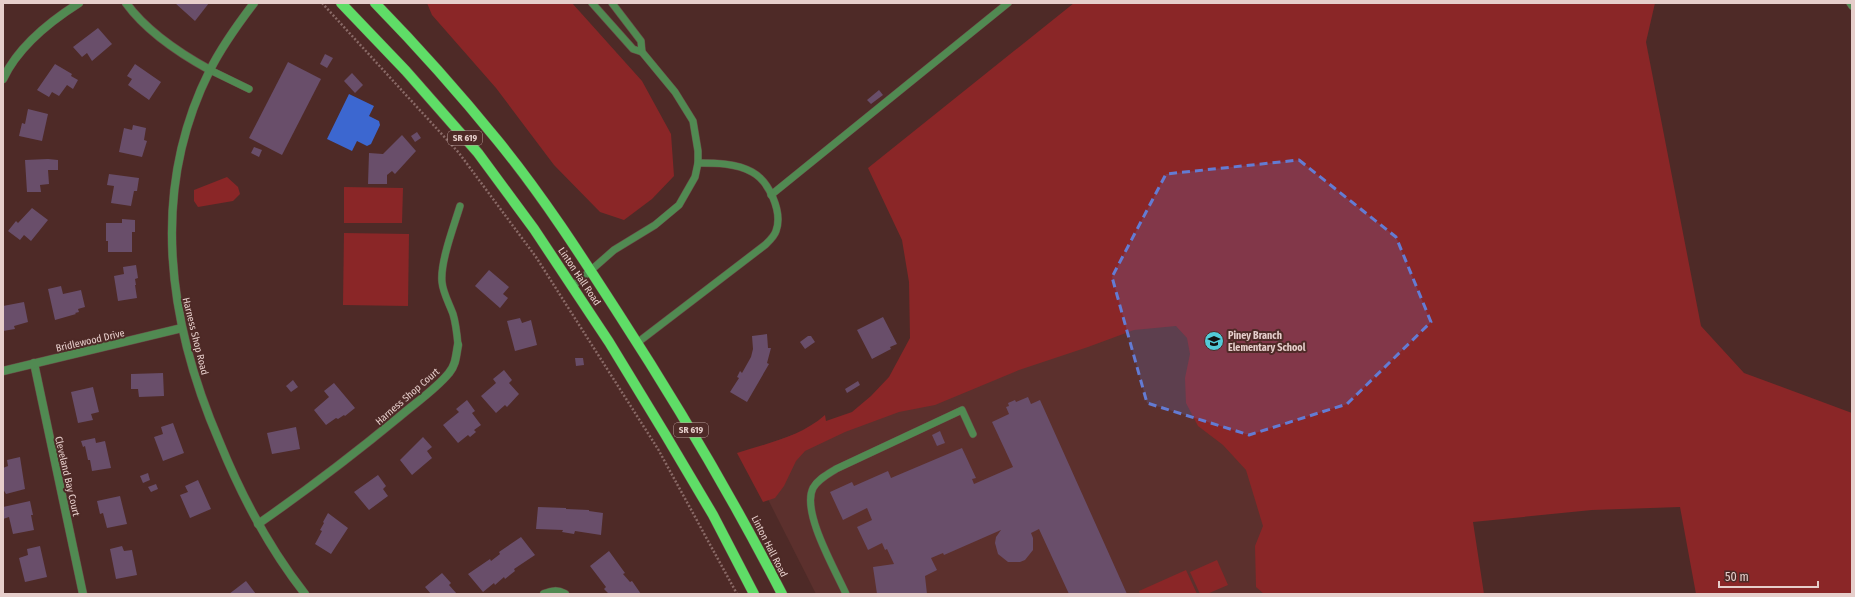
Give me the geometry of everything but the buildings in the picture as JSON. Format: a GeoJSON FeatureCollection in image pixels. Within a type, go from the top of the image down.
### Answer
{"type":"FeatureCollection","features":[{"type":"Feature","properties":{"kind":"main road","name":"Linton Hall Road"},"geometry":{"type":"LineString","coordinates":[[341,3],[406,71],[478,153],[504,187],[573,286],[617,355],[713,515],[754,594]]}},
{"type":"Feature","properties":{"kind":"main road","name":"Linton Hall Road"},"geometry":{"type":"LineString","coordinates":[[375,3],[420,50],[499,142],[533,186],[591,270],[738,508],[782,594]]}},
{"type":"Feature","properties":{"kind":"street"},"geometry":{"type":"LineString","coordinates":[[3,79],[5,68],[34,37],[79,3]]}},
{"type":"Feature","properties":{"kind":"street"},"geometry":{"type":"LineString","coordinates":[[126,3],[147,26],[168,44],[210,70]]}},
{"type":"Feature","properties":{"kind":"street","name":"Harness Shop Road"},"geometry":{"type":"LineString","coordinates":[[254,3],[238,24],[210,70],[187,126],[179,160],[174,194],[171,230],[172,266],[176,301],[182,328],[196,379],[211,424],[234,476],[258,524],[282,562],[305,594]]}},
{"type":"Feature","properties":{"kind":"street","name":"Bridlewood Drive"},"geometry":{"type":"LineString","coordinates":[[3,371],[182,328]]}},
{"type":"Feature","properties":{"kind":"street","name":"Harness Shop Court"},"geometry":{"type":"LineString","coordinates":[[258,524],[338,466],[426,394],[449,373],[456,362],[458,345]]}},
{"type":"Feature","properties":{"kind":"street","name":"Cleveland Bay Court"},"geometry":{"type":"LineString","coordinates":[[34,363],[83,594]]}},
{"type":"Feature","properties":{"kind":"street"},"geometry":{"type":"LineString","coordinates":[[544,594],[552,591],[560,591],[565,594]]}},
{"type":"Feature","properties":{"kind":"lane"},"geometry":{"type":"LineString","coordinates":[[573,286],[614,250],[654,225],[679,205],[695,177],[698,163],[698,151],[692,121],[675,92],[642,52],[633,49],[592,3]]}},
{"type":"Feature","properties":{"kind":"lane"},"geometry":{"type":"LineString","coordinates":[[612,3],[641,41],[642,52]]}},
{"type":"Feature","properties":{"kind":"lane"},"geometry":{"type":"LineString","coordinates":[[771,195],[1008,3]]}},
{"type":"Feature","properties":{"kind":"lane"},"geometry":{"type":"LineString","coordinates":[[210,70],[249,89]]}},
{"type":"Feature","properties":{"kind":"lane"},"geometry":{"type":"LineString","coordinates":[[637,343],[772,238],[776,232],[778,217],[771,195],[759,176],[751,171],[719,163],[698,163]]}},
{"type":"Feature","properties":{"kind":"lane","name":"Harness Shop Court"},"geometry":{"type":"LineString","coordinates":[[458,345],[456,328],[444,292],[442,280],[443,267],[460,206]]}},
{"type":"Feature","properties":{"kind":"lane"},"geometry":{"type":"LineString","coordinates":[[846,594],[812,515],[811,495],[819,481],[836,469],[962,410],[973,434]]}},
{"type":"Feature","properties":{"kind":"path"},"geometry":{"type":"LineString","coordinates":[[322,3],[459,153],[536,256],[658,449],[737,594]]}},
{"type":"Feature","properties":{"kind":"highlighted area"},"geometry":{"type":"Polygon","coordinates":[[[1299,160],[1396,237],[1431,322],[1347,404],[1249,435],[1147,403],[1112,277],[1166,174],[1299,160]]]}},
{"type":"Feature","properties":{"kind":"shaded area"},"geometry":{"type":"Polygon","coordinates":[[[427,3],[572,3],[642,81],[671,134],[674,176],[652,199],[624,220],[600,212],[554,165],[496,88],[432,15],[427,3]]]}},
{"type":"Feature","properties":{"kind":"shaded area"},"geometry":{"type":"Polygon","coordinates":[[[1074,3],[1655,3],[1646,42],[1701,326],[1744,373],[1852,413],[1852,594],[1696,594],[1680,507],[1592,510],[1473,522],[1484,594],[1264,594],[1256,587],[1255,546],[1263,526],[1246,470],[1223,445],[1198,426],[1186,403],[1185,378],[1190,354],[1187,338],[1176,326],[1134,330],[1019,370],[935,405],[899,412],[845,432],[805,451],[796,461],[784,486],[775,498],[763,502],[737,453],[794,434],[815,423],[825,415],[826,421],[852,412],[871,396],[889,377],[910,338],[909,282],[902,240],[868,168],[1074,3]]]}},
{"type":"Feature","properties":{"kind":"shaded area"},"geometry":{"type":"Polygon","coordinates":[[[227,177],[238,187],[240,194],[233,201],[198,207],[194,201],[194,190],[227,177]]]}},
{"type":"Feature","properties":{"kind":"shaded area"},"geometry":{"type":"Polygon","coordinates":[[[344,187],[403,188],[402,223],[344,223],[344,187]]]}},
{"type":"Feature","properties":{"kind":"shaded area","name":"Piney Branch Elementary School"},"geometry":{"type":"Polygon","coordinates":[[[1373,230],[1358,594],[816,594],[744,452],[1373,230]]]}},
{"type":"Feature","properties":{"kind":"shaded area"},"geometry":{"type":"Polygon","coordinates":[[[344,233],[409,234],[408,306],[343,305],[344,233]]]}},
{"type":"Feature","properties":{"kind":"shaded area"},"geometry":{"type":"Polygon","coordinates":[[[1217,560],[1228,585],[1207,594],[1200,594],[1190,572],[1217,560]]]}},
{"type":"Feature","properties":{"kind":"shaded area"},"geometry":{"type":"Polygon","coordinates":[[[1186,570],[1197,594],[1140,594],[1139,591],[1186,570]]]}},
{"type":"Feature","properties":{"kind":"water"},"geometry":{"type":"Polygon","coordinates":[[[349,94],[374,106],[369,116],[379,121],[380,125],[371,144],[367,146],[357,141],[352,151],[327,139],[349,94]]]}},
{"type":"Feature","properties":{"kind":"place","name":"Piney Branch Elementary School"},"geometry":{"type":"Point","coordinates":[1214,341]}}]}
